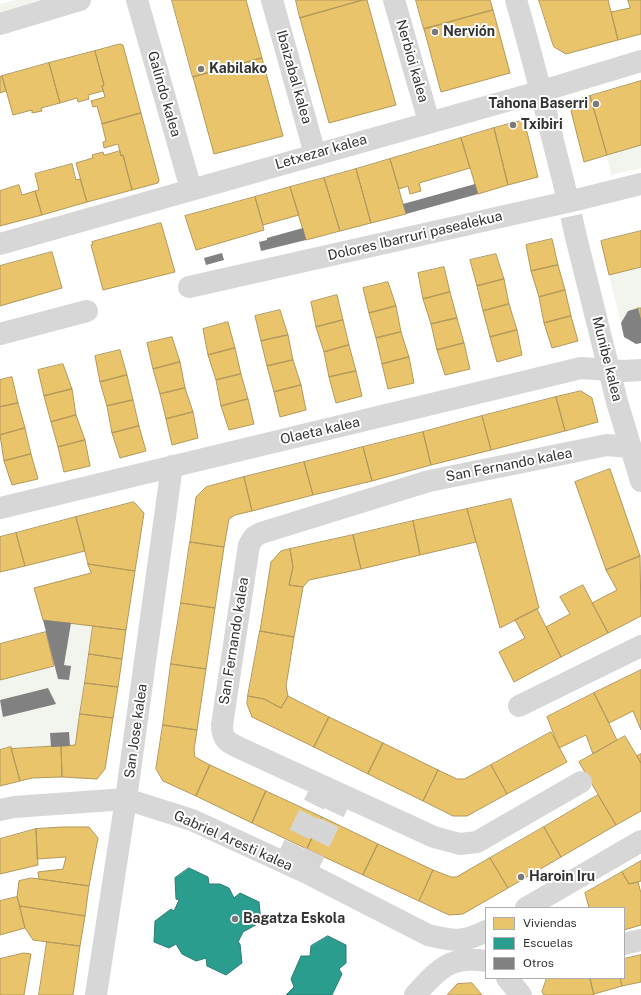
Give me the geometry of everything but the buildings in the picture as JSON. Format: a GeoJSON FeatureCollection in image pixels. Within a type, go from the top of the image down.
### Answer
{"type":"FeatureCollection","features":[{"type":"Feature","properties":{"kind":"street"},"geometry":{"type":"LineString","coordinates":[[0,24],[80,0]]}},
{"type":"Feature","properties":{"kind":"street","name":"Galindo kalea"},"geometry":{"type":"LineString","coordinates":[[137,0],[191,189]]}},
{"type":"Feature","properties":{"kind":"street","name":"Ibaizabal kalea"},"geometry":{"type":"LineString","coordinates":[[272,0],[315,154]]}},
{"type":"Feature","properties":{"kind":"street","name":"Nerbioi kalea"},"geometry":{"type":"LineString","coordinates":[[394,0],[429,122]]}},
{"type":"Feature","properties":{"kind":"street"},"geometry":{"type":"LineString","coordinates":[[516,0],[542,91],[547,119],[564,184]]}},
{"type":"Feature","properties":{"kind":"street","name":"Letxezar kalea"},"geometry":{"type":"LineString","coordinates":[[0,244],[542,91],[641,61]]}},
{"type":"Feature","properties":{"kind":"street","name":"Dolores Ibarruri pasealekua"},"geometry":{"type":"LineString","coordinates":[[189,287],[641,184]]}},
{"type":"Feature","properties":{"kind":"street","name":"Munibe kalea"},"geometry":{"type":"LineString","coordinates":[[576,237],[630,447],[641,481]]}},
{"type":"Feature","properties":{"kind":"street"},"geometry":{"type":"LineString","coordinates":[[0,334],[87,311]]}},
{"type":"Feature","properties":{"kind":"street","name":"Olaeta kalea"},"geometry":{"type":"LineString","coordinates":[[0,508],[581,368],[641,370]]}},
{"type":"Feature","properties":{"kind":"street","name":"San Fernando kalea"},"geometry":{"type":"LineString","coordinates":[[580,782],[477,842],[460,844],[434,837],[226,741],[222,734],[222,725],[249,545],[254,537],[261,533],[429,481],[607,445],[630,447]]}},
{"type":"Feature","properties":{"kind":"street","name":"San Jose kalea"},"geometry":{"type":"LineString","coordinates":[[96,995],[126,799],[172,466]]}},
{"type":"Feature","properties":{"kind":"street"},"geometry":{"type":"LineString","coordinates":[[519,706],[641,646]]}},
{"type":"Feature","properties":{"kind":"street","name":"Gabriel Aresti kalea"},"geometry":{"type":"LineString","coordinates":[[0,810],[14,807],[126,799],[192,820],[305,872],[428,935],[449,940],[484,938]]}},
{"type":"Feature","properties":{"kind":"street"},"geometry":{"type":"LineString","coordinates":[[528,907],[641,841]]}},
{"type":"Feature","properties":{"kind":"street"},"geometry":{"type":"LineString","coordinates":[[427,982],[432,957],[432,942],[428,935]]}},
{"type":"Feature","properties":{"kind":"street"},"geometry":{"type":"LineString","coordinates":[[625,944],[641,940]]}},
{"type":"Feature","properties":{"kind":"street"},"geometry":{"type":"LineString","coordinates":[[427,982],[463,959],[485,961]]}},
{"type":"Feature","properties":{"kind":"shaded area"},"geometry":{"type":"Polygon","coordinates":[[[16,0],[43,0],[0,12],[0,4],[16,0]]]}},
{"type":"Feature","properties":{"kind":"shaded area"},"geometry":{"type":"Polygon","coordinates":[[[641,145],[641,168],[611,175],[607,155],[641,145]]]}},
{"type":"Feature","properties":{"kind":"shaded area"},"geometry":{"type":"Polygon","coordinates":[[[641,267],[641,308],[628,311],[621,323],[609,275],[641,267]]]}},
{"type":"Feature","properties":{"kind":"shaded area"},"geometry":{"type":"Polygon","coordinates":[[[71,623],[93,626],[75,745],[70,746],[69,732],[50,733],[51,747],[0,750],[0,680],[54,666],[58,679],[69,680],[71,666],[64,665],[71,623]]]}},
{"type":"Feature","properties":{"kind":"tunnel"},"geometry":{"type":"LineString","coordinates":[[564,184],[576,237]]}},
{"type":"Feature","properties":{"kind":"tunnel"},"geometry":{"type":"LineString","coordinates":[[285,864],[323,786]]}},
{"type":"Feature","properties":{"kind":"tunnel"},"geometry":{"type":"LineString","coordinates":[[305,872],[342,795]]}},
{"type":"Feature","properties":{"kind":"place","name":"Nervión"},"geometry":{"type":"Point","coordinates":[435,32]}},
{"type":"Feature","properties":{"kind":"place","name":"Kabilako"},"geometry":{"type":"Point","coordinates":[201,69]}},
{"type":"Feature","properties":{"kind":"place","name":"Tahona Baserri"},"geometry":{"type":"Point","coordinates":[596,104]}},
{"type":"Feature","properties":{"kind":"place","name":"Txibiri"},"geometry":{"type":"Point","coordinates":[513,125]}},
{"type":"Feature","properties":{"kind":"place","name":"Haroin Iru"},"geometry":{"type":"Point","coordinates":[521,877]}},
{"type":"Feature","properties":{"kind":"place","name":"Bagatza Eskola"},"geometry":{"type":"Point","coordinates":[235,919]}}]}
